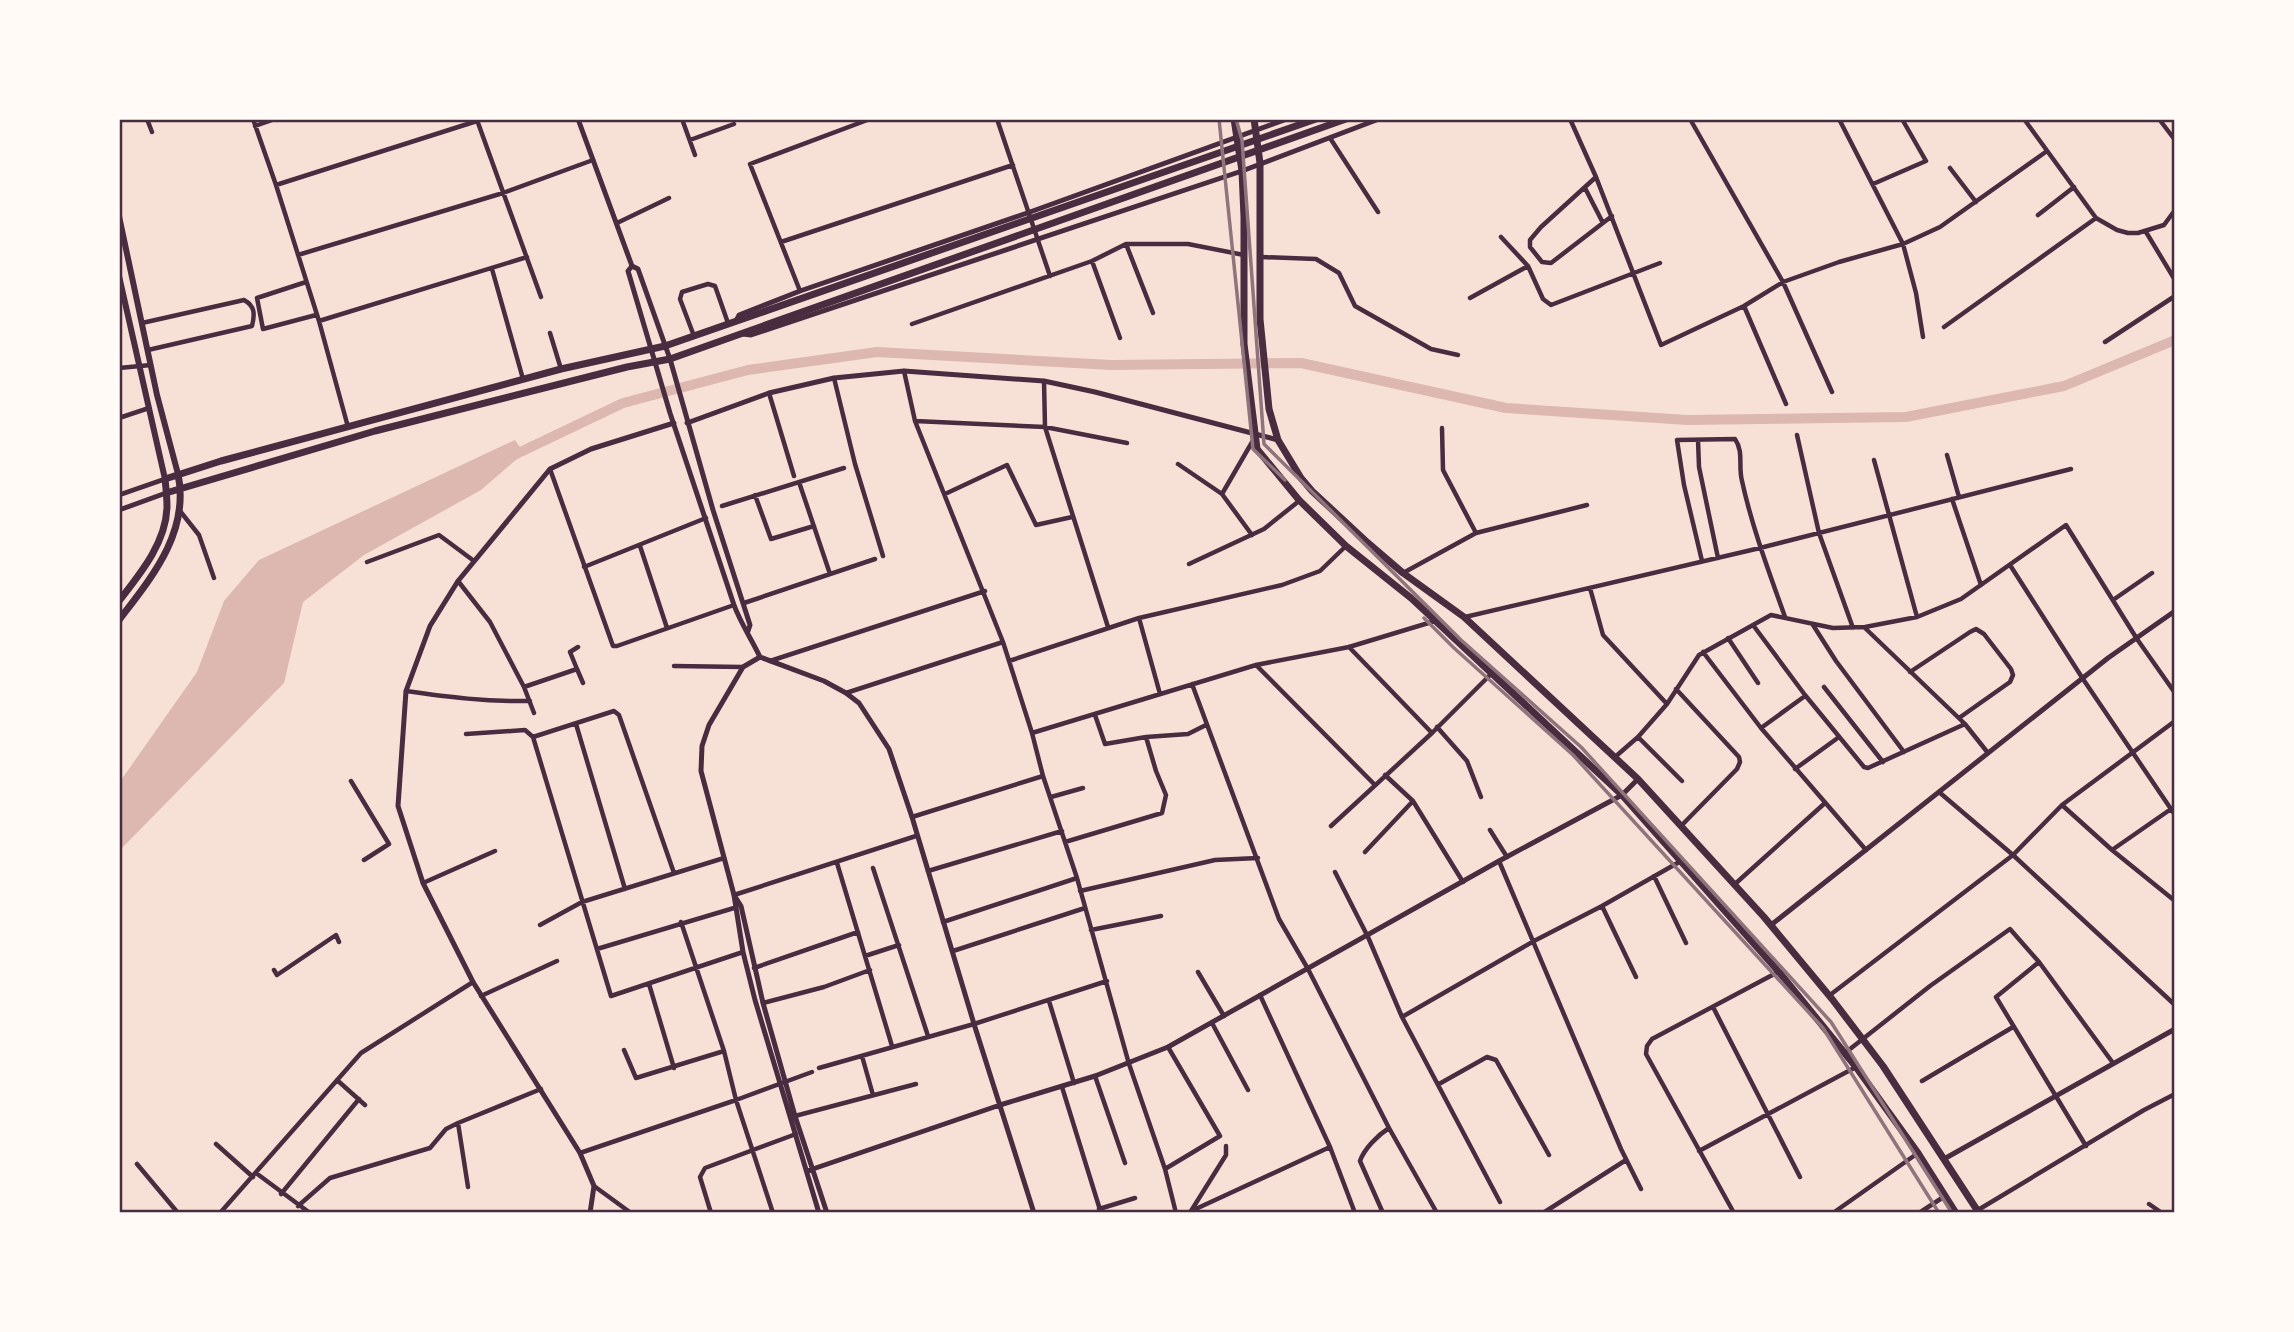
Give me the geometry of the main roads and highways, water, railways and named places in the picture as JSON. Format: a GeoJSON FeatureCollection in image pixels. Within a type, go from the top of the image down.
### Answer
{"type":"FeatureCollection","features":[{"type":"Feature","properties":{"kind":"main road"},"geometry":{"type":"LineString","coordinates":[[1234,119],[1242,171],[1244,344],[1256,449],[1299,500],[1346,546],[1493,673],[1622,795],[1779,972],[1845,1053],[1918,1153],[1955,1213]]}},
{"type":"Feature","properties":{"kind":"main road"},"geometry":{"type":"LineString","coordinates":[[1254,119],[1260,163],[1260,319],[1269,409],[1278,440],[1312,491],[1403,573],[1464,617],[1639,779],[1771,925],[1829,995],[1883,1066],[1978,1212]]}},
{"type":"Feature","properties":{"kind":"main road"},"geometry":{"type":"LineString","coordinates":[[165,479],[523,379],[666,346],[1316,119]]}},
{"type":"Feature","properties":{"kind":"main road"},"geometry":{"type":"LineString","coordinates":[[166,493],[375,431],[627,367],[670,359],[1346,119]]}},
{"type":"Feature","properties":{"kind":"main road"},"geometry":{"type":"LineString","coordinates":[[119,216],[181,489],[175,532],[165,555],[151,579],[119,620]]}},
{"type":"Feature","properties":{"kind":"main road"},"geometry":{"type":"LineString","coordinates":[[119,276],[165,479],[167,508],[155,550],[119,601]]}},
{"type":"Feature","properties":{"kind":"waterway"},"geometry":{"type":"LineString","coordinates":[[512,456],[623,403],[748,370],[877,352],[1111,365],[1301,363],[1506,408],[1687,420],[1906,417],[2064,386],[2175,340]]}},
{"type":"Feature","properties":{"kind":"railway"},"geometry":{"type":"LineString","coordinates":[[1219,119],[1253,449],[1285,480]]}},
{"type":"Feature","properties":{"kind":"railway"},"geometry":{"type":"LineString","coordinates":[[1236,119],[1242,140],[1264,444],[1461,640],[1581,747],[1831,1022],[1952,1213]]}},
{"type":"Feature","properties":{"kind":"railway"},"geometry":{"type":"LineString","coordinates":[[1424,618],[1573,755],[1823,1028],[1939,1213]]}}]}
